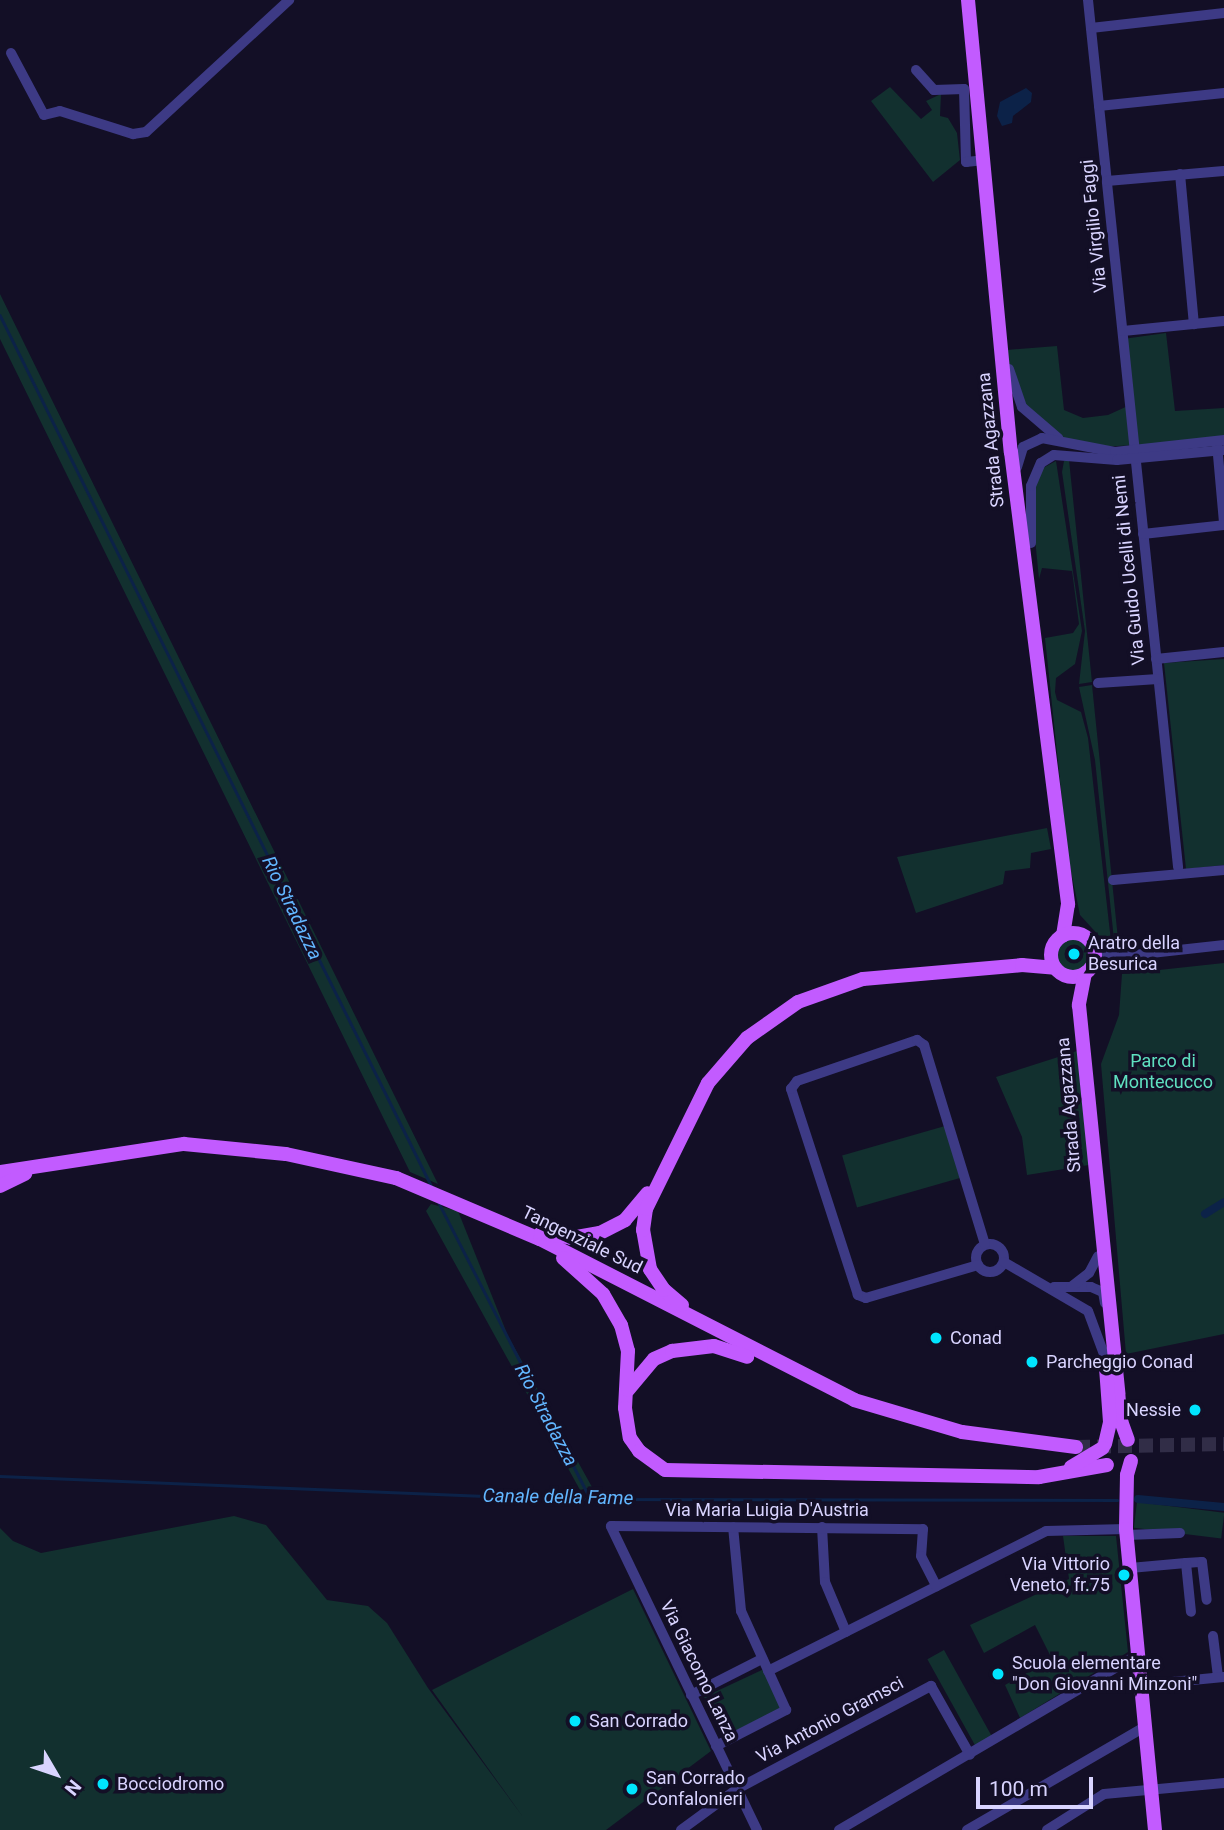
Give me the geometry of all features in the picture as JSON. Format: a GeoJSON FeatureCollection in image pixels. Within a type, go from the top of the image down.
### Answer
{"type":"FeatureCollection","features":[{"type":"Feature","properties":{"kind":"main road","name":"Strada Agazzana"},"geometry":{"type":"LineString","coordinates":[[968,0],[1020,522],[1038,640],[1068,904],[1063,936]]}},
{"type":"Feature","properties":{"kind":"main road","name":"Strada Agazzana"},"geometry":{"type":"LineString","coordinates":[[991,236],[1031,543],[1038,640]]}},
{"type":"Feature","properties":{"kind":"main road"},"geometry":{"type":"LineString","coordinates":[[1068,904],[1088,941],[1089,970],[1079,1004]]}},
{"type":"Feature","properties":{"kind":"main road"},"geometry":{"type":"LineString","coordinates":[[1023,965],[1052,947],[1063,936],[1088,941]]}},
{"type":"Feature","properties":{"kind":"main road"},"geometry":{"type":"LineString","coordinates":[[1052,947],[1060,971],[1079,1004]]}},
{"type":"Feature","properties":{"kind":"main road"},"geometry":{"type":"LineString","coordinates":[[492,1217],[557,1237],[585,1237],[625,1220],[653,1187],[708,1083],[729,1055],[798,1002],[863,979],[1023,965],[1060,971],[1089,970]]}},
{"type":"Feature","properties":{"kind":"main road","name":"Strada Agazzana"},"geometry":{"type":"LineString","coordinates":[[1079,1004],[1097,1202]]}},
{"type":"Feature","properties":{"kind":"main road","name":"Tangenziale Sud"},"geometry":{"type":"LineString","coordinates":[[0,1172],[184,1144],[286,1154],[396,1178],[524,1232],[827,1388],[902,1417],[962,1432],[1076,1447]]}},
{"type":"Feature","properties":{"kind":"main road","name":"Tangenziale Sud"},"geometry":{"type":"LineString","coordinates":[[0,1186],[52,1165]]}},
{"type":"Feature","properties":{"kind":"main road"},"geometry":{"type":"LineString","coordinates":[[653,1187],[643,1230],[650,1269],[672,1297],[744,1347]]}},
{"type":"Feature","properties":{"kind":"main road"},"geometry":{"type":"LineString","coordinates":[[1097,1202],[1100,1290],[1110,1362],[1121,1421],[1133,1448],[1132,1461],[1123,1488],[1155,1830]]}},
{"type":"Feature","properties":{"kind":"main road"},"geometry":{"type":"LineString","coordinates":[[1097,1202],[1110,1362],[1110,1422],[1104,1446],[1108,1466],[1123,1488]]}},
{"type":"Feature","properties":{"kind":"main road"},"geometry":{"type":"LineString","coordinates":[[524,1232],[570,1263],[610,1303],[625,1338],[625,1408],[630,1438],[639,1451],[665,1471],[1015,1477],[1108,1466],[1123,1468],[1132,1461]]}},
{"type":"Feature","properties":{"kind":"main road"},"geometry":{"type":"LineString","coordinates":[[627,1391],[654,1359],[692,1347],[733,1351],[827,1388]]}},
{"type":"Feature","properties":{"kind":"main road"},"geometry":{"type":"LineString","coordinates":[[1062,1473],[1118,1437],[1128,1440]]}},
{"type":"Feature","properties":{"kind":"street"},"geometry":{"type":"LineString","coordinates":[[11,53],[44,115],[60,111],[133,134],[146,132],[289,0]]}},
{"type":"Feature","properties":{"kind":"street","name":"Via Virgilio Faggi"},"geometry":{"type":"LineString","coordinates":[[1088,0],[1135,453]]}},
{"type":"Feature","properties":{"kind":"street"},"geometry":{"type":"LineString","coordinates":[[1091,28],[1224,13]]}},
{"type":"Feature","properties":{"kind":"street"},"geometry":{"type":"LineString","coordinates":[[916,70],[933,90],[964,89],[966,162],[984,160]]}},
{"type":"Feature","properties":{"kind":"street"},"geometry":{"type":"LineString","coordinates":[[1099,106],[1224,93]]}},
{"type":"Feature","properties":{"kind":"street"},"geometry":{"type":"LineString","coordinates":[[1107,181],[1224,170]]}},
{"type":"Feature","properties":{"kind":"street"},"geometry":{"type":"LineString","coordinates":[[1180,174],[1194,324]]}},
{"type":"Feature","properties":{"kind":"street"},"geometry":{"type":"LineString","coordinates":[[1123,331],[1224,321]]}},
{"type":"Feature","properties":{"kind":"street"},"geometry":{"type":"LineString","coordinates":[[1010,369],[1022,407],[1066,442]]}},
{"type":"Feature","properties":{"kind":"street"},"geometry":{"type":"LineString","coordinates":[[1020,522],[1016,459],[1020,451],[1042,438],[1097,451],[1135,453],[1220,446],[1224,524],[1143,534]]}},
{"type":"Feature","properties":{"kind":"street","name":"Strada Agazzana"},"geometry":{"type":"LineString","coordinates":[[1031,543],[1031,486],[1041,463],[1054,455],[1135,453]]}},
{"type":"Feature","properties":{"kind":"street","name":"Via Guido Ucelli di Nemi"},"geometry":{"type":"LineString","coordinates":[[1135,453],[1178,867]]}},
{"type":"Feature","properties":{"kind":"street"},"geometry":{"type":"LineString","coordinates":[[1156,659],[1224,652]]}},
{"type":"Feature","properties":{"kind":"street","name":"Via Guido Ucelli di Nemi"},"geometry":{"type":"LineString","coordinates":[[1098,683],[1158,679]]}},
{"type":"Feature","properties":{"kind":"street"},"geometry":{"type":"LineString","coordinates":[[1113,880],[1224,870]]}},
{"type":"Feature","properties":{"kind":"street"},"geometry":{"type":"LineString","coordinates":[[1088,941],[1115,957]]}},
{"type":"Feature","properties":{"kind":"street"},"geometry":{"type":"LineString","coordinates":[[1089,970],[1115,957],[1224,945]]}},
{"type":"Feature","properties":{"kind":"street"},"geometry":{"type":"LineString","coordinates":[[985,1244],[924,1045],[917,1040],[797,1081],[791,1089],[858,1294],[866,1298],[978,1265],[992,1272],[1004,1262]]}},
{"type":"Feature","properties":{"kind":"street"},"geometry":{"type":"LineString","coordinates":[[985,1244],[1002,1249],[1004,1262]]}},
{"type":"Feature","properties":{"kind":"street"},"geometry":{"type":"LineString","coordinates":[[978,1265],[978,1251],[985,1244]]}},
{"type":"Feature","properties":{"kind":"street"},"geometry":{"type":"LineString","coordinates":[[1069,1288],[1089,1273],[1098,1256]]}},
{"type":"Feature","properties":{"kind":"street"},"geometry":{"type":"LineString","coordinates":[[1004,1262],[1088,1311],[1110,1362]]}},
{"type":"Feature","properties":{"kind":"street"},"geometry":{"type":"LineString","coordinates":[[1041,1284],[1100,1290]]}},
{"type":"Feature","properties":{"kind":"street","name":"Via Maria Luigia D'Austria"},"geometry":{"type":"LineString","coordinates":[[611,1526],[923,1529],[921,1556],[936,1587]]}},
{"type":"Feature","properties":{"kind":"street","name":"Via Giacomo Lanza"},"geometry":{"type":"LineString","coordinates":[[611,1526],[757,1830]]}},
{"type":"Feature","properties":{"kind":"street"},"geometry":{"type":"LineString","coordinates":[[716,1746],[786,1710],[741,1611],[733,1527]]}},
{"type":"Feature","properties":{"kind":"street"},"geometry":{"type":"LineString","coordinates":[[822,1527],[825,1582],[846,1632]]}},
{"type":"Feature","properties":{"kind":"street"},"geometry":{"type":"LineString","coordinates":[[768,1671],[1046,1531],[1180,1533]]}},
{"type":"Feature","properties":{"kind":"street"},"geometry":{"type":"LineString","coordinates":[[1130,1568],[1202,1562],[1207,1600]]}},
{"type":"Feature","properties":{"kind":"street"},"geometry":{"type":"LineString","coordinates":[[1186,1563],[1191,1612]]}},
{"type":"Feature","properties":{"kind":"street"},"geometry":{"type":"LineString","coordinates":[[1142,1685],[1221,1677],[1213,1636]]}},
{"type":"Feature","properties":{"kind":"street"},"geometry":{"type":"LineString","coordinates":[[839,1830],[1139,1654]]}},
{"type":"Feature","properties":{"kind":"street"},"geometry":{"type":"LineString","coordinates":[[691,1695],[762,1660]]}},
{"type":"Feature","properties":{"kind":"street","name":"Via Antonio Gramsci"},"geometry":{"type":"LineString","coordinates":[[681,1830],[737,1788],[931,1686],[970,1755]]}},
{"type":"Feature","properties":{"kind":"street"},"geometry":{"type":"LineString","coordinates":[[967,1830],[1145,1727]]}},
{"type":"Feature","properties":{"kind":"street"},"geometry":{"type":"LineString","coordinates":[[1047,1830],[1104,1794],[1224,1783]]}},
{"type":"Feature","properties":{"kind":"green space"},"geometry":{"type":"Polygon","coordinates":[[[890,87],[921,119],[932,110],[926,101],[941,94],[940,116],[948,118],[957,133],[960,160],[933,182],[871,101],[890,87]]]}},
{"type":"Feature","properties":{"kind":"green space"},"geometry":{"type":"Polygon","coordinates":[[[0,294],[438,1184],[410,1172],[0,339],[0,294]]]}},
{"type":"Feature","properties":{"kind":"green space"},"geometry":{"type":"Polygon","coordinates":[[[1166,333],[1175,411],[1224,408],[1224,440],[1082,448],[1033,420],[1010,369],[1007,350],[1057,346],[1064,410],[1083,418],[1108,415],[1130,405],[1123,339],[1166,333]]]}},
{"type":"Feature","properties":{"kind":"green space"},"geometry":{"type":"Polygon","coordinates":[[[1069,460],[1092,682],[1079,684],[1085,631],[1062,472],[1064,461],[1069,460]]]}},
{"type":"Feature","properties":{"kind":"green space"},"geometry":{"type":"Polygon","coordinates":[[[1056,461],[1082,631],[1075,664],[1056,678],[1055,692],[1057,700],[1081,712],[1088,738],[1112,950],[1080,915],[1068,857],[1045,638],[1073,633],[1079,624],[1072,571],[1042,568],[1039,579],[1034,528],[1035,484],[1043,468],[1056,461]]]}},
{"type":"Feature","properties":{"kind":"green space"},"geometry":{"type":"Polygon","coordinates":[[[1224,659],[1224,865],[1186,869],[1164,663],[1224,659]]]}},
{"type":"Feature","properties":{"kind":"green space"},"geometry":{"type":"Polygon","coordinates":[[[1092,685],[1119,949],[1115,949],[1095,760],[1079,687],[1092,685]]]}},
{"type":"Feature","properties":{"kind":"green space"},"geometry":{"type":"Polygon","coordinates":[[[1047,828],[1051,849],[1031,853],[1030,868],[1005,871],[1003,884],[916,913],[897,857],[1047,828]]]}},
{"type":"Feature","properties":{"kind":"green space"},"geometry":{"type":"Polygon","coordinates":[[[1073,938],[1085,943],[1090,955],[1085,967],[1073,972],[1061,967],[1056,955],[1061,943],[1073,938]]]}},
{"type":"Feature","properties":{"kind":"green space","name":"Parco di Montecucco"},"geometry":{"type":"Polygon","coordinates":[[[1224,963],[1224,1334],[1126,1354],[1101,1064],[1119,1015],[1122,974],[1224,963]]]}},
{"type":"Feature","properties":{"kind":"green space"},"geometry":{"type":"Polygon","coordinates":[[[1077,1051],[1089,1165],[1027,1175],[1022,1137],[996,1077],[1077,1051]]]}},
{"type":"Feature","properties":{"kind":"green space"},"geometry":{"type":"Polygon","coordinates":[[[945,1126],[960,1178],[857,1207],[842,1155],[945,1126]]]}},
{"type":"Feature","properties":{"kind":"green space"},"geometry":{"type":"Polygon","coordinates":[[[431,1204],[458,1211],[508,1336],[592,1487],[580,1490],[426,1211],[431,1204]]]}},
{"type":"Feature","properties":{"kind":"green space"},"geometry":{"type":"Polygon","coordinates":[[[1137,1502],[1224,1513],[1221,1539],[1134,1528],[1137,1502]]]}},
{"type":"Feature","properties":{"kind":"green space"},"geometry":{"type":"Polygon","coordinates":[[[234,1516],[266,1525],[327,1600],[368,1606],[387,1623],[428,1688],[523,1817],[432,1690],[633,1589],[711,1751],[606,1830],[0,1830],[0,1528],[13,1541],[41,1553],[234,1516]]]}},
{"type":"Feature","properties":{"kind":"green space"},"geometry":{"type":"Polygon","coordinates":[[[1063,1536],[1116,1536],[1128,1652],[1020,1718],[1005,1685],[1052,1659],[1035,1625],[984,1653],[970,1625],[1069,1579],[1063,1536]]]}},
{"type":"Feature","properties":{"kind":"green space"},"geometry":{"type":"Polygon","coordinates":[[[944,1650],[992,1737],[976,1747],[927,1659],[944,1650]]]}},
{"type":"Feature","properties":{"kind":"green space"},"geometry":{"type":"Polygon","coordinates":[[[764,1669],[783,1709],[723,1737],[704,1697],[764,1669]]]}},
{"type":"Feature","properties":{"kind":"water"},"geometry":{"type":"Polygon","coordinates":[[[1026,88],[1032,93],[1031,102],[1013,116],[1012,123],[1002,126],[997,116],[1000,102],[1026,88]]]}},
{"type":"Feature","properties":{"kind":"waterway","name":"Rio Stradazza"},"geometry":{"type":"LineString","coordinates":[[0,315],[432,1187]]}},
{"type":"Feature","properties":{"kind":"waterway"},"geometry":{"type":"LineString","coordinates":[[1205,1214],[1224,1202]]}},
{"type":"Feature","properties":{"kind":"waterway","name":"Rio Stradazza"},"geometry":{"type":"LineString","coordinates":[[439,1203],[590,1498]]}},
{"type":"Feature","properties":{"kind":"waterway","name":"Canale della Fame"},"geometry":{"type":"LineString","coordinates":[[0,1476],[556,1499],[1117,1500]]}},
{"type":"Feature","properties":{"kind":"waterway","name":"Canale della Fame"},"geometry":{"type":"LineString","coordinates":[[1138,1499],[1224,1507]]}},
{"type":"Feature","properties":{"kind":"tunnel"},"geometry":{"type":"LineString","coordinates":[[1076,1447],[1224,1444]]}},
{"type":"Feature","properties":{"kind":"place","name":"Aratro della Besurica"},"geometry":{"type":"Point","coordinates":[1074,954]}},
{"type":"Feature","properties":{"kind":"place","name":"Conad"},"geometry":{"type":"Point","coordinates":[936,1338]}},
{"type":"Feature","properties":{"kind":"place","name":"Parcheggio Conad"},"geometry":{"type":"Point","coordinates":[1032,1362]}},
{"type":"Feature","properties":{"kind":"place","name":"Nessie"},"geometry":{"type":"Point","coordinates":[1195,1410]}},
{"type":"Feature","properties":{"kind":"place","name":"Via Vittorio Veneto, fr.75"},"geometry":{"type":"Point","coordinates":[1124,1575]}},
{"type":"Feature","properties":{"kind":"place","name":"Scuola elementare \"Don Giovanni Minzoni\""},"geometry":{"type":"Point","coordinates":[998,1674]}},
{"type":"Feature","properties":{"kind":"place","name":"San Corrado"},"geometry":{"type":"Point","coordinates":[575,1721]}},
{"type":"Feature","properties":{"kind":"place","name":"Bocciodromo"},"geometry":{"type":"Point","coordinates":[103,1784]}},
{"type":"Feature","properties":{"kind":"place","name":"San Corrado Confalonieri"},"geometry":{"type":"Point","coordinates":[632,1789]}}]}
